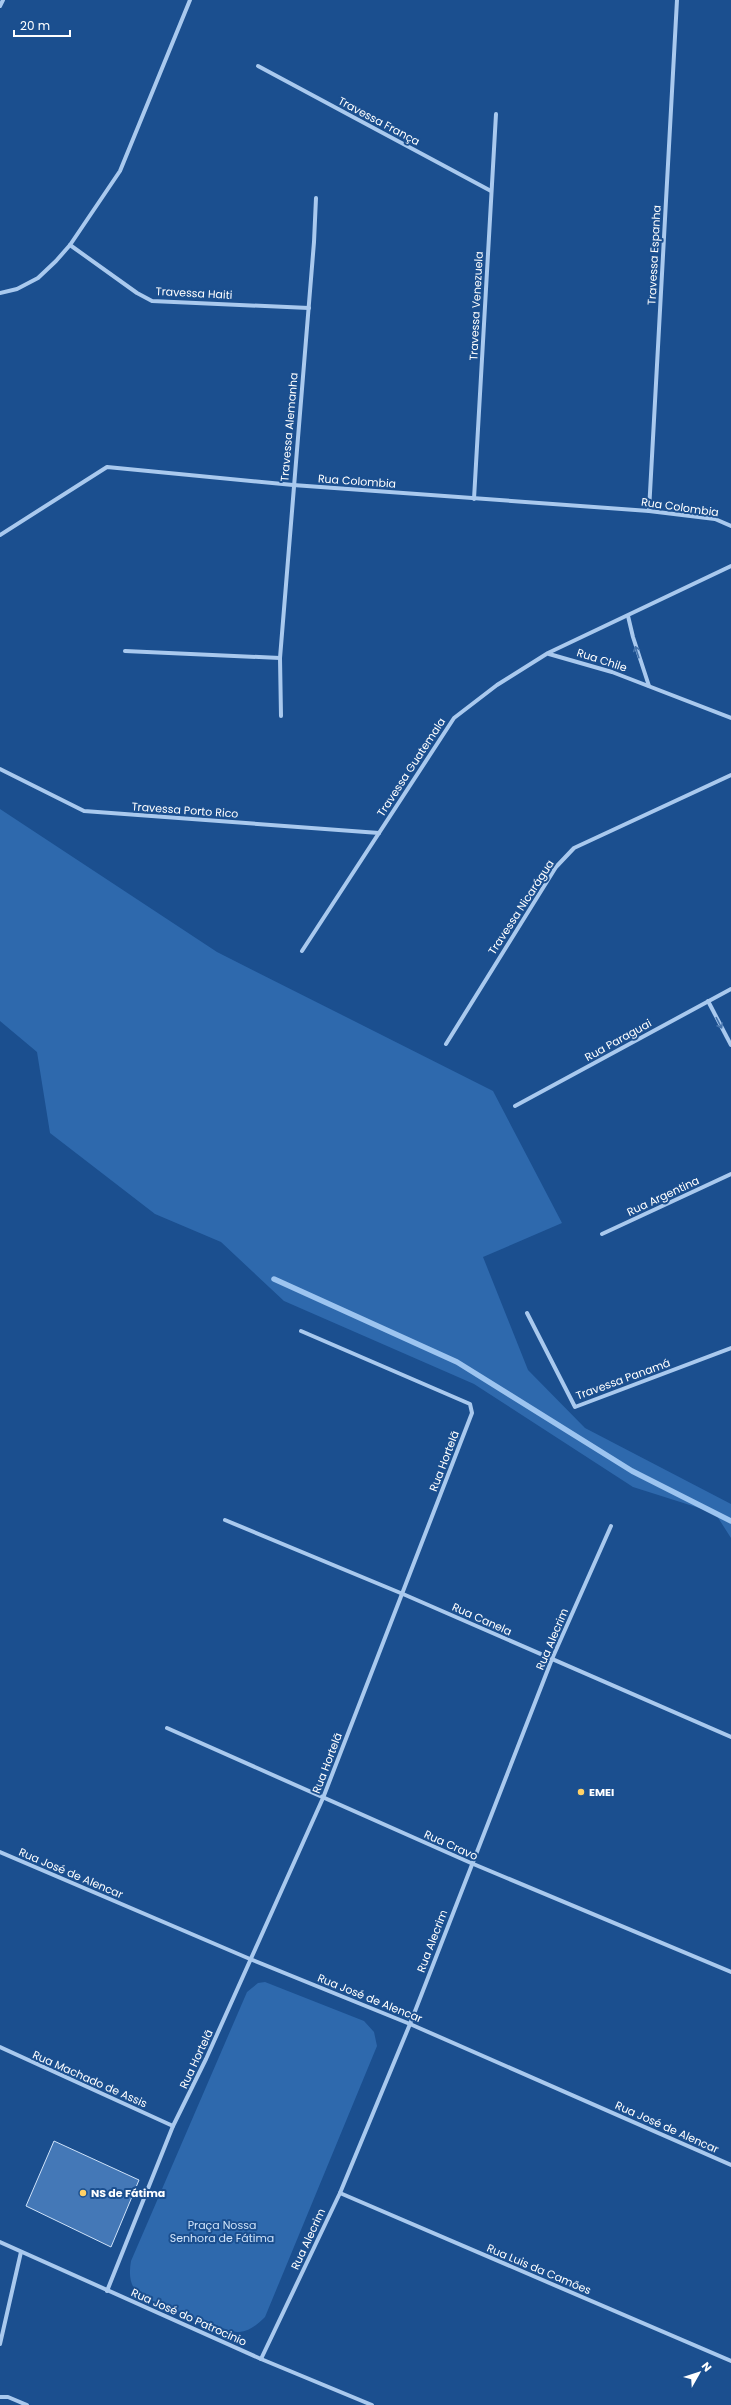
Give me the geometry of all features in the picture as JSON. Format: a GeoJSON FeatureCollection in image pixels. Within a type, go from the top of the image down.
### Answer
{"type":"FeatureCollection","features":[{"type":"Feature","properties":{"kind":"street"},"geometry":{"type":"LineString","coordinates":[[0,6],[2,0]]}},
{"type":"Feature","properties":{"kind":"street"},"geometry":{"type":"LineString","coordinates":[[0,293],[17,289],[38,278],[70,245],[120,171],[190,0]]}},
{"type":"Feature","properties":{"kind":"street","name":"Travessa Espanha"},"geometry":{"type":"LineString","coordinates":[[649,511],[677,0]]}},
{"type":"Feature","properties":{"kind":"street","name":"Travessa França"},"geometry":{"type":"LineString","coordinates":[[258,66],[491,192]]}},
{"type":"Feature","properties":{"kind":"street","name":"Travessa Venezuela"},"geometry":{"type":"LineString","coordinates":[[474,499],[496,114]]}},
{"type":"Feature","properties":{"kind":"street","name":"Travessa Alemanha"},"geometry":{"type":"LineString","coordinates":[[281,716],[280,658],[293,485],[309,308],[316,198]]}},
{"type":"Feature","properties":{"kind":"street","name":"Travessa Haiti"},"geometry":{"type":"LineString","coordinates":[[70,245],[137,293],[152,301],[309,308]]}},
{"type":"Feature","properties":{"kind":"street","name":"Rua Colombia"},"geometry":{"type":"LineString","coordinates":[[0,535],[108,468],[293,485],[649,511],[715,519],[731,526]]}},
{"type":"Feature","properties":{"kind":"street","name":"Travessa Guatemala"},"geometry":{"type":"LineString","coordinates":[[302,951],[454,718],[497,685],[548,654],[731,566]]}},
{"type":"Feature","properties":{"kind":"street","name":"Rua Chile"},"geometry":{"type":"LineString","coordinates":[[628,616],[633,637],[649,686]]}},
{"type":"Feature","properties":{"kind":"street"},"geometry":{"type":"LineString","coordinates":[[125,651],[280,658]]}},
{"type":"Feature","properties":{"kind":"street","name":"Rua Chile"},"geometry":{"type":"LineString","coordinates":[[548,654],[612,672],[731,718]]}},
{"type":"Feature","properties":{"kind":"street","name":"Travessa Porto Rico"},"geometry":{"type":"LineString","coordinates":[[0,769],[84,811],[379,833]]}},
{"type":"Feature","properties":{"kind":"street","name":"Travessa Nicarágua"},"geometry":{"type":"LineString","coordinates":[[446,1044],[556,867],[574,848],[731,775]]}},
{"type":"Feature","properties":{"kind":"street","name":"Rua Paraguai"},"geometry":{"type":"LineString","coordinates":[[515,1106],[708,1001],[730,991]]}},
{"type":"Feature","properties":{"kind":"street"},"geometry":{"type":"LineString","coordinates":[[708,1001],[731,1045]]}},
{"type":"Feature","properties":{"kind":"street","name":"Rua Argentina"},"geometry":{"type":"LineString","coordinates":[[602,1234],[731,1174]]}},
{"type":"Feature","properties":{"kind":"street","name":"Travessa Panamá"},"geometry":{"type":"LineString","coordinates":[[527,1313],[575,1407],[731,1348]]}},
{"type":"Feature","properties":{"kind":"street","name":"Rua Hortelã"},"geometry":{"type":"LineString","coordinates":[[107,2291],[174,2126],[206,2059],[323,1798],[472,1413],[470,1404],[301,1331]]}},
{"type":"Feature","properties":{"kind":"street","name":"Rua Canela"},"geometry":{"type":"LineString","coordinates":[[225,1520],[403,1594],[731,1737]]}},
{"type":"Feature","properties":{"kind":"street","name":"Rua Alecrim"},"geometry":{"type":"LineString","coordinates":[[261,2359],[340,2193],[410,2024],[471,1863],[552,1659],[611,1526]]}},
{"type":"Feature","properties":{"kind":"street","name":"Rua Cravo"},"geometry":{"type":"LineString","coordinates":[[167,1728],[471,1863],[731,1972]]}},
{"type":"Feature","properties":{"kind":"street","name":"Rua José de Alencar"},"geometry":{"type":"LineString","coordinates":[[0,1852],[250,1959],[410,2024],[731,2165]]}},
{"type":"Feature","properties":{"kind":"street","name":"Rua Machado de Assis"},"geometry":{"type":"LineString","coordinates":[[0,2048],[174,2126]]}},
{"type":"Feature","properties":{"kind":"street","name":"Rua Luis da Camões"},"geometry":{"type":"LineString","coordinates":[[340,2193],[731,2361]]}},
{"type":"Feature","properties":{"kind":"street","name":"Rua José do Patrocinio"},"geometry":{"type":"LineString","coordinates":[[0,2242],[261,2359],[372,2405]]}},
{"type":"Feature","properties":{"kind":"street"},"geometry":{"type":"LineString","coordinates":[[0,2344],[21,2252]]}},
{"type":"Feature","properties":{"kind":"street"},"geometry":{"type":"LineString","coordinates":[[0,2397],[8,2396],[28,2405]]}},
{"type":"Feature","properties":{"kind":"green space"},"geometry":{"type":"Polygon","coordinates":[[[0,809],[217,952],[493,1091],[562,1223],[483,1257],[528,1370],[585,1428],[731,1504],[731,1538],[715,1513],[633,1487],[474,1384],[284,1301],[221,1242],[155,1214],[50,1133],[37,1052],[0,1021],[0,809]]]}},
{"type":"Feature","properties":{"kind":"green space","name":"Praça Nossa Senhora de Fátima"},"geometry":{"type":"Polygon","coordinates":[[[265,1982],[364,2021],[374,2032],[377,2046],[265,2317],[257,2325],[239,2332],[205,2322],[144,2297],[135,2290],[130,2278],[130,2270],[131,2261],[247,1992],[258,1983],[265,1982]]]}},
{"type":"Feature","properties":{"kind":"building","name":"NS de Fátima"},"geometry":{"type":"Polygon","coordinates":[[[54,2141],[139,2180],[111,2247],[26,2206],[54,2141]]]}},
{"type":"Feature","properties":{"kind":"waterway"},"geometry":{"type":"LineString","coordinates":[[274,1279],[457,1362],[632,1471],[731,1521]]}},
{"type":"Feature","properties":{"kind":"place","name":"EMEI"},"geometry":{"type":"Point","coordinates":[581,1792]}},
{"type":"Feature","properties":{"kind":"place","name":"NS de Fátima"},"geometry":{"type":"Point","coordinates":[83,2193]}}]}
